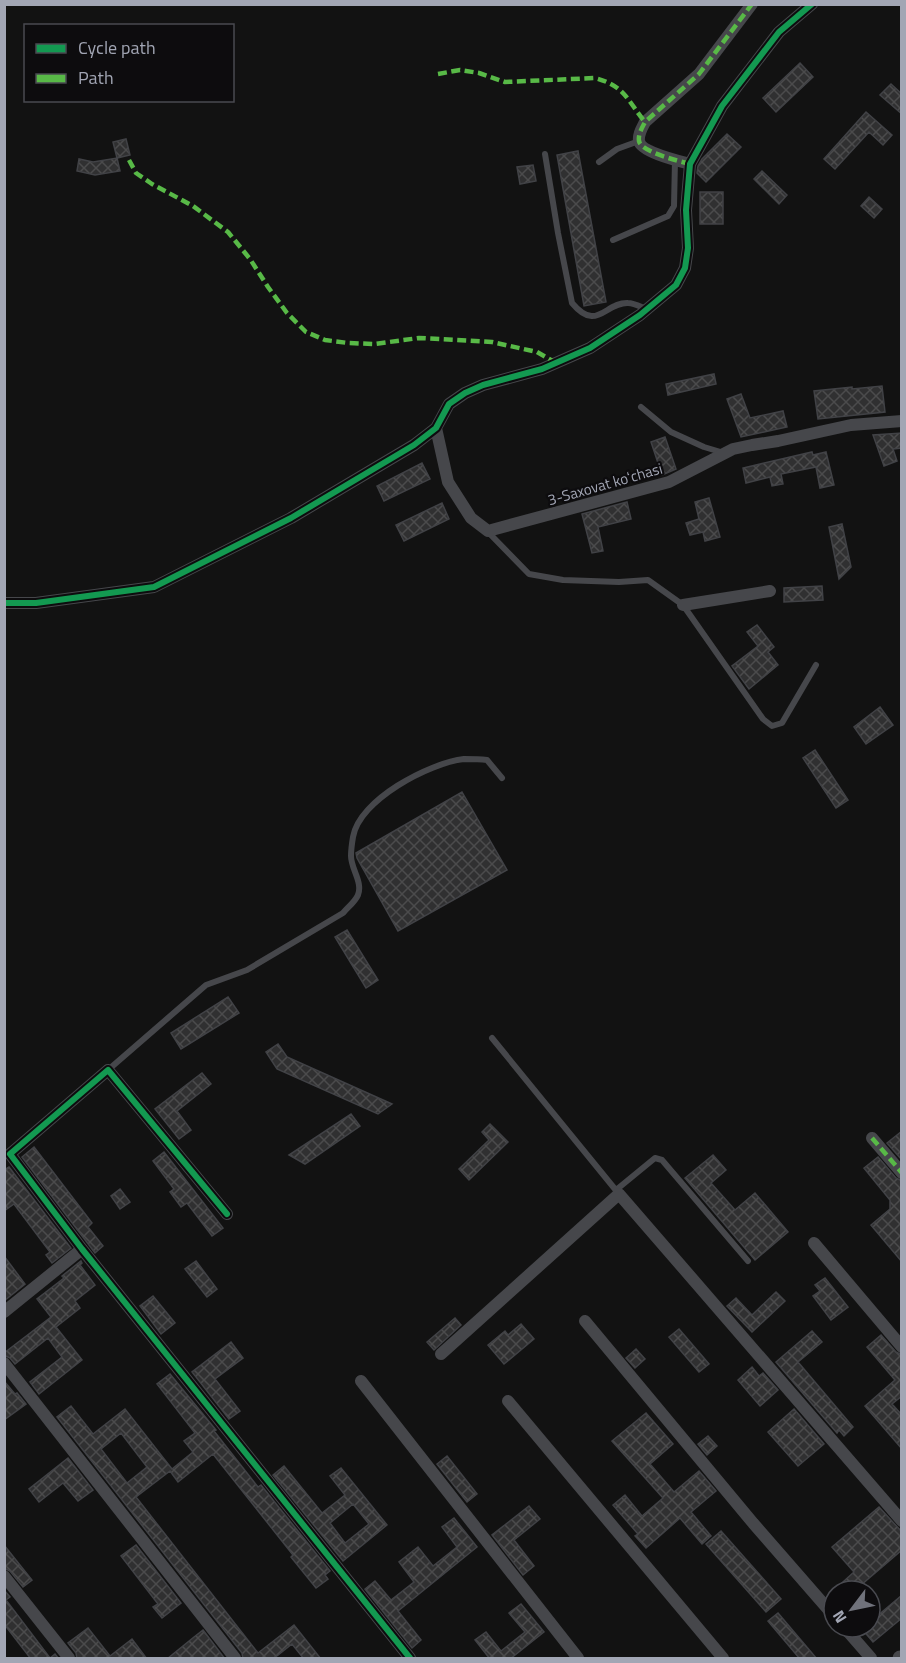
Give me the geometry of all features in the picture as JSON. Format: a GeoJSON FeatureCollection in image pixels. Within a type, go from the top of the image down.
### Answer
{"type":"FeatureCollection","features":[{"type":"Feature","properties":{"kind":"street"},"geometry":{"type":"LineString","coordinates":[[690,164],[641,147],[639,132],[645,122],[699,74],[752,4]]}},
{"type":"Feature","properties":{"kind":"street"},"geometry":{"type":"LineString","coordinates":[[4,603],[36,603],[154,587],[291,518],[414,445],[436,428],[449,404],[465,393],[483,385],[542,369],[590,348],[647,309],[676,285],[685,268],[688,248],[686,210],[690,164],[722,106],[779,32],[812,4]]}},
{"type":"Feature","properties":{"kind":"street","name":"3-Saxovat koʻchasi"},"geometry":{"type":"LineString","coordinates":[[488,531],[669,482],[725,453],[752,445],[851,425],[902,421]]}},
{"type":"Feature","properties":{"kind":"street"},"geometry":{"type":"LineString","coordinates":[[436,428],[448,482],[471,518],[488,531]]}},
{"type":"Feature","properties":{"kind":"street"},"geometry":{"type":"LineString","coordinates":[[682,605],[770,591]]}},
{"type":"Feature","properties":{"kind":"street"},"geometry":{"type":"LineString","coordinates":[[227,1214],[108,1070],[10,1154],[82,1249],[410,1659]]}},
{"type":"Feature","properties":{"kind":"street"},"geometry":{"type":"LineString","coordinates":[[872,1138],[902,1173]]}},
{"type":"Feature","properties":{"kind":"street"},"geometry":{"type":"LineString","coordinates":[[441,1354],[617,1192],[902,1521]]}},
{"type":"Feature","properties":{"kind":"street"},"geometry":{"type":"LineString","coordinates":[[814,1242],[902,1347]]}},
{"type":"Feature","properties":{"kind":"street"},"geometry":{"type":"LineString","coordinates":[[4,1312],[82,1249]]}},
{"type":"Feature","properties":{"kind":"street"},"geometry":{"type":"LineString","coordinates":[[585,1321],[822,1602]]}},
{"type":"Feature","properties":{"kind":"street"},"geometry":{"type":"LineString","coordinates":[[4,1363],[235,1659]]}},
{"type":"Feature","properties":{"kind":"street"},"geometry":{"type":"LineString","coordinates":[[361,1381],[578,1659]]}},
{"type":"Feature","properties":{"kind":"street"},"geometry":{"type":"LineString","coordinates":[[508,1401],[723,1659]]}},
{"type":"Feature","properties":{"kind":"street"},"geometry":{"type":"LineString","coordinates":[[4,1576],[69,1659]]}},
{"type":"Feature","properties":{"kind":"street"},"geometry":{"type":"LineString","coordinates":[[854,1639],[871,1659]]}},
{"type":"Feature","properties":{"kind":"lane"},"geometry":{"type":"LineString","coordinates":[[599,162],[617,149],[639,141]]}},
{"type":"Feature","properties":{"kind":"lane"},"geometry":{"type":"LineString","coordinates":[[545,154],[572,303],[577,309],[594,316],[626,303],[647,309]]}},
{"type":"Feature","properties":{"kind":"lane"},"geometry":{"type":"LineString","coordinates":[[613,240],[668,216],[674,206],[675,159]]}},
{"type":"Feature","properties":{"kind":"lane"},"geometry":{"type":"LineString","coordinates":[[642,407],[671,432],[704,447],[725,453]]}},
{"type":"Feature","properties":{"kind":"lane"},"geometry":{"type":"LineString","coordinates":[[488,531],[529,574],[563,580],[619,582],[648,580],[682,605],[763,719],[772,726],[782,723],[816,665]]}},
{"type":"Feature","properties":{"kind":"lane"},"geometry":{"type":"LineString","coordinates":[[108,1070],[206,985],[247,970],[343,913],[360,892],[351,857],[356,826],[365,813],[386,794],[410,778],[463,759],[487,760],[502,778]]}},
{"type":"Feature","properties":{"kind":"lane"},"geometry":{"type":"LineString","coordinates":[[492,1038],[617,1192],[655,1158],[662,1160],[748,1261]]}},
{"type":"Feature","properties":{"kind":"building"},"geometry":{"type":"Polygon","coordinates":[[[800,63],[813,77],[776,112],[763,98],[800,63]]]}},
{"type":"Feature","properties":{"kind":"building"},"geometry":{"type":"Polygon","coordinates":[[[891,84],[902,94],[902,114],[880,95],[891,84]]]}},
{"type":"Feature","properties":{"kind":"building"},"geometry":{"type":"Polygon","coordinates":[[[866,112],[892,135],[883,145],[869,132],[835,169],[824,159],[866,112]]]}},
{"type":"Feature","properties":{"kind":"building"},"geometry":{"type":"Polygon","coordinates":[[[727,134],[741,147],[706,182],[697,173],[698,166],[727,134]]]}},
{"type":"Feature","properties":{"kind":"building"},"geometry":{"type":"Polygon","coordinates":[[[126,139],[130,155],[117,158],[113,142],[126,139]]]}},
{"type":"Feature","properties":{"kind":"building"},"geometry":{"type":"Polygon","coordinates":[[[578,151],[606,302],[584,306],[557,155],[578,151]]]}},
{"type":"Feature","properties":{"kind":"building"},"geometry":{"type":"Polygon","coordinates":[[[117,158],[120,171],[95,175],[77,171],[79,159],[93,162],[117,158]]]}},
{"type":"Feature","properties":{"kind":"building"},"geometry":{"type":"Polygon","coordinates":[[[533,165],[536,181],[520,184],[517,167],[533,165]]]}},
{"type":"Feature","properties":{"kind":"building"},"geometry":{"type":"Polygon","coordinates":[[[762,171],[787,195],[779,204],[754,179],[762,171]]]}},
{"type":"Feature","properties":{"kind":"building"},"geometry":{"type":"Polygon","coordinates":[[[700,192],[723,192],[723,224],[700,224],[700,192]]]}},
{"type":"Feature","properties":{"kind":"building"},"geometry":{"type":"Polygon","coordinates":[[[869,197],[882,209],[874,218],[861,206],[869,197]]]}},
{"type":"Feature","properties":{"kind":"building"},"geometry":{"type":"Polygon","coordinates":[[[714,374],[716,384],[668,395],[666,384],[714,374]]]}},
{"type":"Feature","properties":{"kind":"building"},"geometry":{"type":"Polygon","coordinates":[[[882,386],[885,412],[818,419],[814,391],[882,386]]]}},
{"type":"Feature","properties":{"kind":"building"},"geometry":{"type":"Polygon","coordinates":[[[741,394],[750,418],[783,411],[787,427],[741,437],[727,399],[741,394]]]}},
{"type":"Feature","properties":{"kind":"building"},"geometry":{"type":"Polygon","coordinates":[[[902,433],[902,448],[893,449],[897,461],[884,466],[873,435],[902,433]]]}},
{"type":"Feature","properties":{"kind":"building"},"geometry":{"type":"Polygon","coordinates":[[[665,437],[676,469],[662,475],[651,442],[665,437]]]}},
{"type":"Feature","properties":{"kind":"building"},"geometry":{"type":"Polygon","coordinates":[[[812,452],[813,455],[826,452],[834,485],[820,488],[816,467],[781,474],[783,484],[772,486],[770,477],[746,483],[743,468],[812,452]]]}},
{"type":"Feature","properties":{"kind":"building"},"geometry":{"type":"Polygon","coordinates":[[[422,463],[430,479],[384,501],[377,486],[422,463]]]}},
{"type":"Feature","properties":{"kind":"building"},"geometry":{"type":"Polygon","coordinates":[[[709,498],[720,537],[705,541],[703,532],[690,535],[686,523],[699,519],[695,502],[709,498]]]}},
{"type":"Feature","properties":{"kind":"building"},"geometry":{"type":"Polygon","coordinates":[[[627,502],[631,519],[598,527],[603,551],[592,553],[582,514],[627,502]]]}},
{"type":"Feature","properties":{"kind":"building"},"geometry":{"type":"Polygon","coordinates":[[[442,503],[449,519],[404,541],[396,525],[442,503]]]}},
{"type":"Feature","properties":{"kind":"building"},"geometry":{"type":"Polygon","coordinates":[[[842,524],[851,567],[839,579],[829,527],[842,524]]]}},
{"type":"Feature","properties":{"kind":"building"},"geometry":{"type":"Polygon","coordinates":[[[822,586],[823,600],[784,602],[784,588],[822,586]]]}},
{"type":"Feature","properties":{"kind":"building"},"geometry":{"type":"Polygon","coordinates":[[[757,625],[774,647],[768,652],[778,665],[749,689],[732,666],[758,646],[747,632],[757,625]]]}},
{"type":"Feature","properties":{"kind":"building"},"geometry":{"type":"Polygon","coordinates":[[[880,707],[893,725],[866,744],[854,727],[880,707]]]}},
{"type":"Feature","properties":{"kind":"building"},"geometry":{"type":"Polygon","coordinates":[[[815,750],[848,800],[836,808],[803,758],[815,750]]]}},
{"type":"Feature","properties":{"kind":"building"},"geometry":{"type":"Polygon","coordinates":[[[462,792],[507,870],[398,931],[356,853],[462,792]]]}},
{"type":"Feature","properties":{"kind":"building"},"geometry":{"type":"Polygon","coordinates":[[[347,930],[378,980],[366,988],[335,937],[347,930]]]}},
{"type":"Feature","properties":{"kind":"building"},"geometry":{"type":"Polygon","coordinates":[[[228,997],[239,1013],[181,1049],[171,1033],[228,997]]]}},
{"type":"Feature","properties":{"kind":"building"},"geometry":{"type":"Polygon","coordinates":[[[278,1044],[287,1057],[392,1104],[378,1114],[277,1069],[266,1052],[278,1044]]]}},
{"type":"Feature","properties":{"kind":"building"},"geometry":{"type":"Polygon","coordinates":[[[202,1073],[211,1084],[177,1111],[191,1130],[179,1139],[155,1109],[202,1073]]]}},
{"type":"Feature","properties":{"kind":"building"},"geometry":{"type":"Polygon","coordinates":[[[351,1114],[360,1126],[305,1164],[289,1155],[351,1114]]]}},
{"type":"Feature","properties":{"kind":"building"},"geometry":{"type":"Polygon","coordinates":[[[490,1124],[508,1142],[469,1180],[459,1169],[489,1140],[482,1132],[490,1124]]]}},
{"type":"Feature","properties":{"kind":"building"},"geometry":{"type":"Polygon","coordinates":[[[902,1131],[902,1160],[887,1143],[902,1131]]]}},
{"type":"Feature","properties":{"kind":"building"},"geometry":{"type":"Polygon","coordinates":[[[34,1147],[92,1223],[88,1227],[103,1246],[95,1253],[22,1157],[34,1147]]]}},
{"type":"Feature","properties":{"kind":"building"},"geometry":{"type":"Polygon","coordinates":[[[164,1152],[223,1228],[212,1236],[187,1203],[181,1207],[170,1192],[174,1189],[153,1161],[164,1152]]]}},
{"type":"Feature","properties":{"kind":"building"},"geometry":{"type":"Polygon","coordinates":[[[713,1155],[726,1170],[711,1183],[735,1210],[755,1193],[788,1232],[755,1260],[685,1178],[713,1155]]]}},
{"type":"Feature","properties":{"kind":"building"},"geometry":{"type":"Polygon","coordinates":[[[878,1157],[896,1178],[902,1181],[902,1262],[871,1225],[890,1209],[890,1200],[864,1168],[878,1157]]]}},
{"type":"Feature","properties":{"kind":"building"},"geometry":{"type":"Polygon","coordinates":[[[9,1167],[71,1248],[52,1263],[46,1255],[50,1252],[14,1204],[4,1211],[4,1170],[9,1167]]]}},
{"type":"Feature","properties":{"kind":"building"},"geometry":{"type":"Polygon","coordinates":[[[120,1189],[130,1202],[120,1209],[111,1196],[120,1189]]]}},
{"type":"Feature","properties":{"kind":"building"},"geometry":{"type":"Polygon","coordinates":[[[4,1256],[25,1284],[4,1301],[4,1256]]]}},
{"type":"Feature","properties":{"kind":"building"},"geometry":{"type":"Polygon","coordinates":[[[81,1261],[80,1265],[95,1285],[75,1301],[80,1308],[56,1327],[82,1360],[39,1394],[30,1382],[62,1357],[48,1338],[15,1364],[4,1353],[51,1317],[37,1299],[81,1261]]]}},
{"type":"Feature","properties":{"kind":"building"},"geometry":{"type":"Polygon","coordinates":[[[196,1261],[217,1289],[207,1297],[185,1269],[196,1261]]]}},
{"type":"Feature","properties":{"kind":"building"},"geometry":{"type":"Polygon","coordinates":[[[825,1278],[848,1307],[831,1320],[813,1296],[820,1291],[815,1285],[825,1278]]]}},
{"type":"Feature","properties":{"kind":"building"},"geometry":{"type":"Polygon","coordinates":[[[776,1292],[785,1301],[752,1332],[727,1306],[736,1298],[752,1315],[776,1292]]]}},
{"type":"Feature","properties":{"kind":"building"},"geometry":{"type":"Polygon","coordinates":[[[153,1296],[175,1323],[161,1334],[140,1306],[153,1296]]]}},
{"type":"Feature","properties":{"kind":"building"},"geometry":{"type":"Polygon","coordinates":[[[455,1318],[461,1325],[434,1350],[427,1342],[455,1318]]]}},
{"type":"Feature","properties":{"kind":"building"},"geometry":{"type":"Polygon","coordinates":[[[521,1324],[534,1339],[504,1364],[488,1345],[505,1331],[508,1335],[521,1324]]]}},
{"type":"Feature","properties":{"kind":"building"},"geometry":{"type":"Polygon","coordinates":[[[679,1329],[709,1364],[699,1372],[669,1337],[679,1329]]]}},
{"type":"Feature","properties":{"kind":"building"},"geometry":{"type":"Polygon","coordinates":[[[812,1331],[822,1342],[798,1362],[853,1427],[844,1436],[839,1430],[837,1433],[776,1362],[812,1331]]]}},
{"type":"Feature","properties":{"kind":"building"},"geometry":{"type":"Polygon","coordinates":[[[881,1335],[896,1352],[902,1355],[902,1396],[892,1404],[902,1415],[902,1449],[865,1406],[895,1380],[867,1347],[881,1335]]]}},
{"type":"Feature","properties":{"kind":"building"},"geometry":{"type":"Polygon","coordinates":[[[231,1342],[243,1358],[215,1379],[240,1411],[229,1419],[192,1372],[231,1342]]]}},
{"type":"Feature","properties":{"kind":"building"},"geometry":{"type":"Polygon","coordinates":[[[636,1349],[645,1359],[635,1368],[626,1358],[636,1349]]]}},
{"type":"Feature","properties":{"kind":"building"},"geometry":{"type":"Polygon","coordinates":[[[752,1367],[759,1376],[763,1373],[778,1390],[760,1406],[738,1380],[752,1367]]]}},
{"type":"Feature","properties":{"kind":"building"},"geometry":{"type":"Polygon","coordinates":[[[170,1374],[216,1430],[214,1431],[258,1487],[261,1485],[330,1571],[325,1575],[328,1579],[316,1588],[291,1557],[293,1555],[213,1454],[178,1482],[170,1471],[136,1497],[258,1653],[294,1625],[321,1659],[304,1659],[292,1644],[273,1659],[243,1659],[242,1653],[57,1417],[71,1406],[93,1434],[125,1409],[172,1469],[193,1452],[184,1441],[195,1433],[157,1384],[170,1374]],[[121,1433],[101,1449],[127,1483],[147,1467],[121,1433]]]}},
{"type":"Feature","properties":{"kind":"building"},"geometry":{"type":"Polygon","coordinates":[[[4,1381],[26,1404],[4,1420],[4,1381]]]}},
{"type":"Feature","properties":{"kind":"building"},"geometry":{"type":"Polygon","coordinates":[[[794,1409],[824,1444],[798,1466],[768,1432],[794,1409]]]}},
{"type":"Feature","properties":{"kind":"building"},"geometry":{"type":"Polygon","coordinates":[[[646,1413],[673,1444],[650,1464],[674,1492],[699,1471],[716,1491],[691,1512],[711,1536],[702,1544],[680,1518],[646,1548],[635,1536],[638,1534],[613,1505],[625,1495],[642,1516],[663,1498],[612,1441],[646,1413]]]}},
{"type":"Feature","properties":{"kind":"building"},"geometry":{"type":"Polygon","coordinates":[[[708,1436],[717,1446],[707,1455],[698,1444],[708,1436]]]}},
{"type":"Feature","properties":{"kind":"building"},"geometry":{"type":"Polygon","coordinates":[[[447,1456],[477,1494],[467,1502],[437,1464],[447,1456]]]}},
{"type":"Feature","properties":{"kind":"building"},"geometry":{"type":"Polygon","coordinates":[[[68,1458],[93,1490],[78,1501],[63,1483],[39,1502],[29,1489],[68,1458]]]}},
{"type":"Feature","properties":{"kind":"building"},"geometry":{"type":"Polygon","coordinates":[[[284,1466],[322,1513],[345,1495],[330,1476],[341,1468],[387,1525],[343,1561],[273,1475],[284,1466]],[[353,1504],[330,1523],[345,1543],[369,1524],[353,1504]]]}},
{"type":"Feature","properties":{"kind":"building"},"geometry":{"type":"Polygon","coordinates":[[[529,1506],[540,1519],[514,1540],[534,1566],[523,1575],[492,1535],[529,1506]]]}},
{"type":"Feature","properties":{"kind":"building"},"geometry":{"type":"Polygon","coordinates":[[[879,1507],[902,1532],[902,1550],[868,1579],[846,1579],[854,1572],[832,1547],[879,1507]]]}},
{"type":"Feature","properties":{"kind":"building"},"geometry":{"type":"Polygon","coordinates":[[[454,1518],[477,1547],[398,1611],[421,1640],[412,1648],[365,1589],[375,1581],[391,1600],[414,1582],[399,1562],[418,1547],[433,1566],[457,1547],[442,1527],[454,1518]]]}},
{"type":"Feature","properties":{"kind":"building"},"geometry":{"type":"Polygon","coordinates":[[[721,1531],[781,1599],[766,1612],[706,1544],[721,1531]]]}},
{"type":"Feature","properties":{"kind":"building"},"geometry":{"type":"Polygon","coordinates":[[[4,1545],[32,1580],[23,1587],[10,1571],[4,1568],[4,1545]]]}},
{"type":"Feature","properties":{"kind":"building"},"geometry":{"type":"Polygon","coordinates":[[[136,1545],[181,1603],[162,1618],[153,1607],[158,1604],[121,1556],[136,1545]]]}},
{"type":"Feature","properties":{"kind":"building"},"geometry":{"type":"Polygon","coordinates":[[[4,1590],[10,1597],[6,1600],[50,1658],[55,1654],[59,1659],[31,1659],[4,1624],[4,1590]]]}},
{"type":"Feature","properties":{"kind":"building"},"geometry":{"type":"Polygon","coordinates":[[[902,1595],[902,1618],[882,1635],[882,1612],[902,1595]]]}},
{"type":"Feature","properties":{"kind":"building"},"geometry":{"type":"Polygon","coordinates":[[[521,1604],[544,1632],[510,1659],[490,1659],[475,1640],[486,1632],[501,1651],[525,1632],[509,1613],[521,1604]]]}},
{"type":"Feature","properties":{"kind":"building"},"geometry":{"type":"Polygon","coordinates":[[[778,1613],[817,1659],[800,1659],[768,1621],[778,1613]]]}},
{"type":"Feature","properties":{"kind":"building"},"geometry":{"type":"Polygon","coordinates":[[[88,1628],[110,1656],[132,1639],[147,1659],[77,1659],[76,1653],[68,1643],[88,1628]]]}},
{"type":"Feature","properties":{"kind":"building"},"geometry":{"type":"Polygon","coordinates":[[[203,1630],[225,1659],[167,1659],[194,1637],[203,1630]]]}},
{"type":"Feature","properties":{"kind":"marked path"},"geometry":{"type":"LineString","coordinates":[[690,164],[646,149],[639,141],[640,131],[645,122],[699,74],[752,4]]}},
{"type":"Feature","properties":{"kind":"marked path"},"geometry":{"type":"LineString","coordinates":[[438,74],[460,70],[479,73],[505,82],[595,78],[619,90],[645,122]]}},
{"type":"Feature","properties":{"kind":"marked path"},"geometry":{"type":"LineString","coordinates":[[129,160],[136,173],[193,206],[228,232],[250,259],[287,313],[306,332],[325,340],[348,343],[374,344],[419,338],[492,342],[537,352],[556,363]]}},
{"type":"Feature","properties":{"kind":"marked path"},"geometry":{"type":"LineString","coordinates":[[872,1138],[902,1173]]}},
{"type":"Feature","properties":{"kind":"cycle path"},"geometry":{"type":"LineString","coordinates":[[4,603],[36,603],[154,587],[291,518],[414,445],[436,428],[449,404],[465,393],[483,385],[542,369],[590,348],[640,315],[676,285],[685,268],[688,248],[686,210],[690,164],[722,106],[779,32],[812,4]]}},
{"type":"Feature","properties":{"kind":"cycle path"},"geometry":{"type":"LineString","coordinates":[[227,1214],[108,1070],[10,1154],[82,1249],[410,1658]]}}]}
